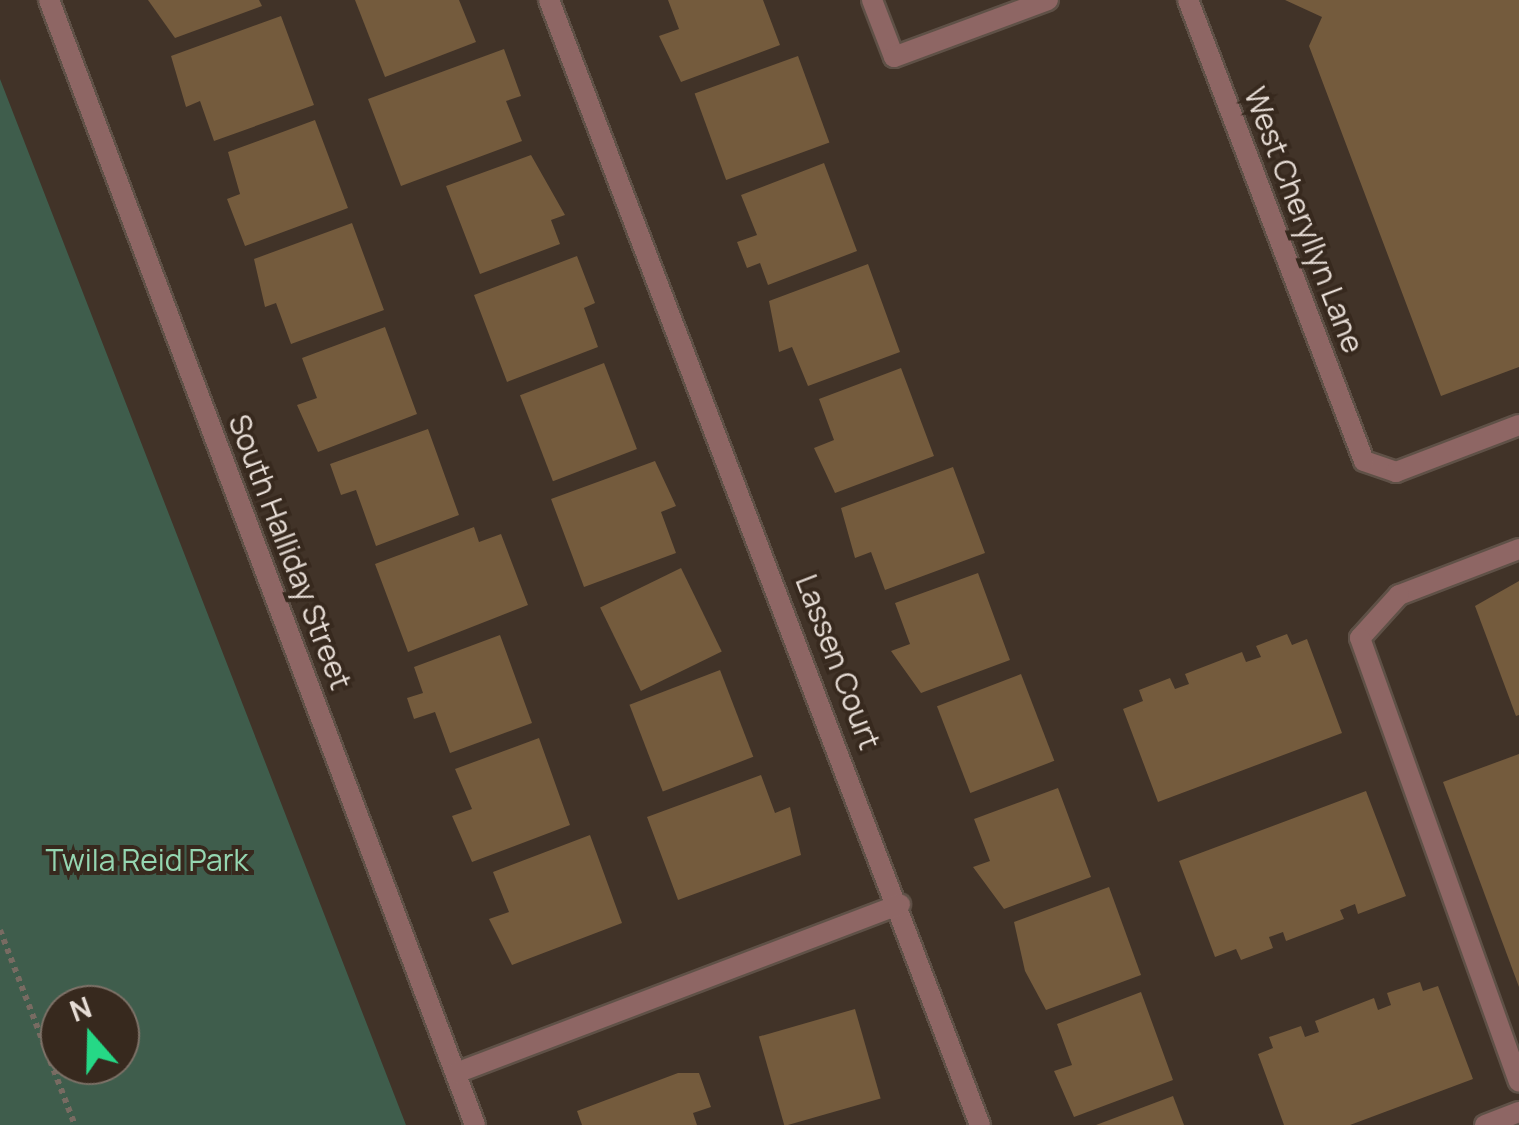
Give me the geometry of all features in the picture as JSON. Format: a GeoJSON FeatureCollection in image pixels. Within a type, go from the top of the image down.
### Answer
{"type":"FeatureCollection","features":[{"type":"Feature","properties":{"kind":"street","name":"South Halliday Street"},"geometry":{"type":"LineString","coordinates":[[49,0],[475,1125]]}},
{"type":"Feature","properties":{"kind":"street","name":"Lassen Court"},"geometry":{"type":"LineString","coordinates":[[549,0],[900,904],[980,1125]]}},
{"type":"Feature","properties":{"kind":"street"},"geometry":{"type":"LineString","coordinates":[[872,0],[894,56],[1048,0]]}},
{"type":"Feature","properties":{"kind":"street","name":"West Cheryllyn Lane"},"geometry":{"type":"LineString","coordinates":[[1188,0],[1364,461],[1396,472],[1519,425]]}},
{"type":"Feature","properties":{"kind":"street"},"geometry":{"type":"LineString","coordinates":[[1519,549],[1399,595],[1360,638],[1519,1081]]}},
{"type":"Feature","properties":{"kind":"street"},"geometry":{"type":"LineString","coordinates":[[456,1073],[900,904]]}},
{"type":"Feature","properties":{"kind":"street"},"geometry":{"type":"LineString","coordinates":[[1484,1125],[1519,1112]]}},
{"type":"Feature","properties":{"kind":"path"},"geometry":{"type":"LineString","coordinates":[[0,930],[75,1125]]}},
{"type":"Feature","properties":{"kind":"green space","name":"Twila Reid Park"},"geometry":{"type":"Polygon","coordinates":[[[0,79],[406,1125],[0,1125],[0,79]]]}},
{"type":"Feature","properties":{"kind":"building"},"geometry":{"type":"Polygon","coordinates":[[[148,0],[259,0],[262,6],[175,38],[148,0]]]}},
{"type":"Feature","properties":{"kind":"building"},"geometry":{"type":"Polygon","coordinates":[[[355,0],[459,0],[476,42],[385,77],[355,0]]]}},
{"type":"Feature","properties":{"kind":"building"},"geometry":{"type":"Polygon","coordinates":[[[668,0],[763,0],[780,45],[681,82],[659,36],[679,29],[668,0]]]}},
{"type":"Feature","properties":{"kind":"building"},"geometry":{"type":"Polygon","coordinates":[[[1285,0],[1519,0],[1519,367],[1441,396],[1309,46],[1322,17],[1285,0]]]}},
{"type":"Feature","properties":{"kind":"building"},"geometry":{"type":"Polygon","coordinates":[[[281,16],[314,105],[214,141],[200,101],[186,107],[171,56],[281,16]]]}},
{"type":"Feature","properties":{"kind":"building"},"geometry":{"type":"Polygon","coordinates":[[[504,49],[521,96],[506,101],[522,141],[401,186],[368,99],[504,49]]]}},
{"type":"Feature","properties":{"kind":"building"},"geometry":{"type":"Polygon","coordinates":[[[798,56],[829,142],[726,180],[695,94],[798,56]]]}},
{"type":"Feature","properties":{"kind":"building"},"geometry":{"type":"Polygon","coordinates":[[[315,120],[348,208],[245,246],[227,199],[240,194],[228,152],[315,120]]]}},
{"type":"Feature","properties":{"kind":"building"},"geometry":{"type":"Polygon","coordinates":[[[531,155],[565,215],[551,220],[560,244],[480,274],[446,186],[531,155]]]}},
{"type":"Feature","properties":{"kind":"building"},"geometry":{"type":"Polygon","coordinates":[[[824,163],[857,251],[768,285],[760,263],[747,268],[737,242],[757,235],[741,195],[824,163]]]}},
{"type":"Feature","properties":{"kind":"building"},"geometry":{"type":"Polygon","coordinates":[[[352,223],[384,310],[291,344],[276,303],[265,307],[254,259],[352,223]]]}},
{"type":"Feature","properties":{"kind":"building"},"geometry":{"type":"Polygon","coordinates":[[[577,256],[595,303],[584,308],[598,347],[507,382],[474,295],[577,256]]]}},
{"type":"Feature","properties":{"kind":"building"},"geometry":{"type":"Polygon","coordinates":[[[868,264],[900,352],[808,386],[792,347],[779,352],[769,301],[868,264]]]}},
{"type":"Feature","properties":{"kind":"building"},"geometry":{"type":"Polygon","coordinates":[[[385,327],[417,414],[318,452],[297,405],[317,398],[302,358],[385,327]]]}},
{"type":"Feature","properties":{"kind":"building"},"geometry":{"type":"Polygon","coordinates":[[[604,363],[637,449],[553,481],[520,395],[604,363]]]}},
{"type":"Feature","properties":{"kind":"building"},"geometry":{"type":"Polygon","coordinates":[[[901,368],[934,456],[835,493],[814,448],[834,440],[819,399],[901,368]]]}},
{"type":"Feature","properties":{"kind":"building"},"geometry":{"type":"Polygon","coordinates":[[[428,429],[459,515],[376,546],[356,490],[341,495],[330,464],[428,429]]]}},
{"type":"Feature","properties":{"kind":"building"},"geometry":{"type":"Polygon","coordinates":[[[655,461],[676,506],[661,512],[676,553],[584,587],[551,499],[655,461]]]}},
{"type":"Feature","properties":{"kind":"building"},"geometry":{"type":"Polygon","coordinates":[[[953,467],[985,553],[885,590],[871,552],[855,558],[841,508],[953,467]]]}},
{"type":"Feature","properties":{"kind":"building"},"geometry":{"type":"Polygon","coordinates":[[[474,527],[479,542],[501,534],[528,605],[408,652],[375,564],[474,527]]]}},
{"type":"Feature","properties":{"kind":"building"},"geometry":{"type":"Polygon","coordinates":[[[681,568],[722,652],[641,691],[600,607],[681,568]]]}},
{"type":"Feature","properties":{"kind":"building"},"geometry":{"type":"Polygon","coordinates":[[[978,573],[1010,660],[921,693],[891,651],[910,644],[895,603],[978,573]]]}},
{"type":"Feature","properties":{"kind":"building"},"geometry":{"type":"Polygon","coordinates":[[[1519,581],[1519,715],[1516,716],[1475,606],[1519,581]]]}},
{"type":"Feature","properties":{"kind":"building"},"geometry":{"type":"Polygon","coordinates":[[[1287,634],[1292,645],[1307,639],[1342,733],[1158,802],[1123,709],[1143,701],[1139,690],[1170,678],[1175,689],[1189,684],[1185,674],[1242,652],[1246,662],[1261,657],[1256,646],[1287,634]]]}},
{"type":"Feature","properties":{"kind":"building"},"geometry":{"type":"Polygon","coordinates":[[[500,635],[532,723],[450,753],[435,712],[414,719],[407,698],[423,693],[414,667],[500,635]]]}},
{"type":"Feature","properties":{"kind":"building"},"geometry":{"type":"Polygon","coordinates":[[[720,670],[753,757],[663,792],[629,705],[720,670]]]}},
{"type":"Feature","properties":{"kind":"building"},"geometry":{"type":"Polygon","coordinates":[[[1021,674],[1054,761],[970,793],[937,706],[1021,674]]]}},
{"type":"Feature","properties":{"kind":"building"},"geometry":{"type":"Polygon","coordinates":[[[539,738],[570,825],[472,862],[452,816],[472,809],[455,769],[539,738]]]}},
{"type":"Feature","properties":{"kind":"building"},"geometry":{"type":"Polygon","coordinates":[[[1519,754],[1519,987],[1443,782],[1519,754]]]}},
{"type":"Feature","properties":{"kind":"building"},"geometry":{"type":"Polygon","coordinates":[[[761,775],[775,813],[790,807],[801,855],[678,900],[647,817],[761,775]]]}},
{"type":"Feature","properties":{"kind":"building"},"geometry":{"type":"Polygon","coordinates":[[[1058,788],[1091,877],[1004,909],[973,867],[990,861],[974,819],[1058,788]]]}},
{"type":"Feature","properties":{"kind":"building"},"geometry":{"type":"Polygon","coordinates":[[[1366,791],[1406,896],[1358,914],[1355,904],[1340,910],[1344,919],[1286,941],[1283,932],[1269,937],[1273,948],[1241,960],[1236,949],[1215,957],[1179,861],[1366,791]]]}},
{"type":"Feature","properties":{"kind":"building"},"geometry":{"type":"Polygon","coordinates":[[[590,835],[622,923],[512,965],[489,919],[509,912],[493,872],[590,835]]]}},
{"type":"Feature","properties":{"kind":"building"},"geometry":{"type":"Polygon","coordinates":[[[1109,887],[1141,975],[1046,1010],[1025,971],[1014,922],[1109,887]]]}},
{"type":"Feature","properties":{"kind":"building"},"geometry":{"type":"Polygon","coordinates":[[[1420,982],[1423,991],[1438,986],[1473,1079],[1350,1125],[1284,1125],[1258,1054],[1273,1048],[1269,1037],[1301,1026],[1305,1037],[1319,1032],[1315,1021],[1374,998],[1378,1010],[1391,1005],[1387,993],[1420,982]]]}},
{"type":"Feature","properties":{"kind":"building"},"geometry":{"type":"Polygon","coordinates":[[[1141,992],[1173,1080],[1074,1117],[1054,1071],[1072,1065],[1057,1024],[1141,992]]]}},
{"type":"Feature","properties":{"kind":"building"},"geometry":{"type":"Polygon","coordinates":[[[855,1009],[881,1098],[784,1125],[759,1037],[855,1009]]]}},
{"type":"Feature","properties":{"kind":"building"},"geometry":{"type":"Polygon","coordinates":[[[678,1073],[699,1073],[711,1107],[693,1113],[697,1125],[582,1125],[577,1111],[678,1073]]]}},
{"type":"Feature","properties":{"kind":"building"},"geometry":{"type":"Polygon","coordinates":[[[1173,1096],[1184,1125],[1096,1125],[1173,1096]]]}}]}
